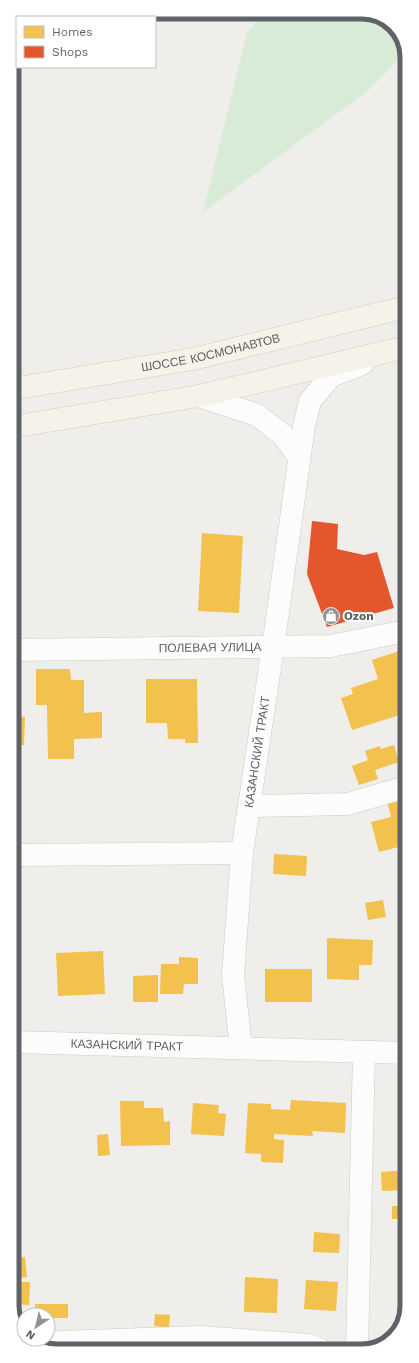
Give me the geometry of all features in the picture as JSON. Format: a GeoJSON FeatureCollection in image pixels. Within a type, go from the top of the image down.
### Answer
{"type":"FeatureCollection","features":[{"type":"Feature","properties":{"kind":"main road","name":"ШОССЕ КОСМОНАВТОВ"},"geometry":{"type":"LineString","coordinates":[[19,388],[193,359],[400,307]]}},
{"type":"Feature","properties":{"kind":"main road"},"geometry":{"type":"LineString","coordinates":[[19,426],[199,396],[400,348]]}},
{"type":"Feature","properties":{"kind":"street","name":"КАЗАНСКИЙ ТРАКТ"},"geometry":{"type":"LineString","coordinates":[[241,1048],[233,975],[242,853],[304,426],[310,401],[331,376],[400,348]]}},
{"type":"Feature","properties":{"kind":"street"},"geometry":{"type":"LineString","coordinates":[[199,396],[257,415],[284,436],[299,457]]}},
{"type":"Feature","properties":{"kind":"street","name":"ПОЛЕВАЯ УЛИЦА"},"geometry":{"type":"LineString","coordinates":[[19,650],[331,646],[400,632]]}},
{"type":"Feature","properties":{"kind":"street"},"geometry":{"type":"LineString","coordinates":[[249,806],[348,804],[400,789]]}},
{"type":"Feature","properties":{"kind":"street"},"geometry":{"type":"LineString","coordinates":[[19,855],[242,853]]}},
{"type":"Feature","properties":{"kind":"street","name":"КАЗАНСКИЙ ТРАКТ"},"geometry":{"type":"LineString","coordinates":[[19,1042],[400,1052]]}},
{"type":"Feature","properties":{"kind":"street"},"geometry":{"type":"LineString","coordinates":[[358,1344],[364,1052]]}},
{"type":"Feature","properties":{"kind":"street"},"geometry":{"type":"LineString","coordinates":[[56,1342],[199,1337],[295,1344]]}},
{"type":"Feature","properties":{"kind":"green space"},"geometry":{"type":"Polygon","coordinates":[[[258,19],[372,20],[387,28],[394,36],[399,47],[400,58],[369,90],[203,212],[247,33],[258,19]]]}},
{"type":"Feature","properties":{"kind":"building: Homes"},"geometry":{"type":"Polygon","coordinates":[[[202,533],[243,536],[239,613],[198,611],[202,533]]]}},
{"type":"Feature","properties":{"kind":"building: Homes"},"geometry":{"type":"Polygon","coordinates":[[[399,651],[400,715],[352,730],[341,698],[353,694],[351,688],[378,679],[372,660],[399,651]]]}},
{"type":"Feature","properties":{"kind":"building: Homes"},"geometry":{"type":"Polygon","coordinates":[[[36,669],[70,669],[71,680],[84,680],[84,713],[102,712],[102,738],[74,739],[74,759],[48,759],[47,705],[36,705],[36,669]]]}},
{"type":"Feature","properties":{"kind":"building: Homes"},"geometry":{"type":"Polygon","coordinates":[[[146,679],[197,679],[198,743],[185,743],[185,739],[168,739],[167,723],[146,723],[146,679]]]}},
{"type":"Feature","properties":{"kind":"building: Homes"},"geometry":{"type":"Polygon","coordinates":[[[19,716],[25,717],[24,745],[19,745],[19,716]]]}},
{"type":"Feature","properties":{"kind":"building: Homes"},"geometry":{"type":"Polygon","coordinates":[[[394,745],[399,762],[375,770],[378,779],[359,785],[352,766],[368,760],[365,751],[380,746],[381,749],[394,745]]]}},
{"type":"Feature","properties":{"kind":"building: Homes"},"geometry":{"type":"Polygon","coordinates":[[[400,798],[400,847],[379,852],[371,822],[391,817],[387,801],[400,798]]]}},
{"type":"Feature","properties":{"kind":"building: Homes"},"geometry":{"type":"Polygon","coordinates":[[[274,854],[307,856],[306,876],[273,874],[274,854]]]}},
{"type":"Feature","properties":{"kind":"building: Homes"},"geometry":{"type":"Polygon","coordinates":[[[383,900],[386,917],[368,920],[365,903],[383,900]]]}},
{"type":"Feature","properties":{"kind":"building: Homes"},"geometry":{"type":"Polygon","coordinates":[[[327,938],[373,940],[372,965],[359,965],[359,980],[327,979],[327,938]]]}},
{"type":"Feature","properties":{"kind":"building: Homes"},"geometry":{"type":"Polygon","coordinates":[[[103,951],[105,994],[58,996],[56,953],[103,951]]]}},
{"type":"Feature","properties":{"kind":"building: Homes"},"geometry":{"type":"Polygon","coordinates":[[[179,957],[198,958],[198,984],[184,984],[183,994],[160,994],[161,964],[179,964],[179,957]]]}},
{"type":"Feature","properties":{"kind":"building: Homes"},"geometry":{"type":"Polygon","coordinates":[[[265,969],[312,969],[312,1002],[265,1002],[265,969]]]}},
{"type":"Feature","properties":{"kind":"building: Homes"},"geometry":{"type":"Polygon","coordinates":[[[158,975],[158,1002],[133,1002],[133,976],[158,975]]]}},
{"type":"Feature","properties":{"kind":"building: Homes"},"geometry":{"type":"Polygon","coordinates":[[[291,1100],[346,1103],[345,1133],[312,1131],[313,1136],[274,1134],[274,1139],[284,1140],[283,1163],[261,1162],[261,1154],[245,1153],[248,1103],[271,1104],[271,1109],[290,1110],[291,1100]]]}},
{"type":"Feature","properties":{"kind":"building: Homes"},"geometry":{"type":"Polygon","coordinates":[[[120,1101],[144,1101],[144,1108],[163,1108],[164,1122],[170,1121],[170,1145],[121,1146],[120,1101]]]}},
{"type":"Feature","properties":{"kind":"building: Homes"},"geometry":{"type":"Polygon","coordinates":[[[193,1103],[219,1105],[218,1113],[226,1114],[224,1136],[191,1134],[193,1103]]]}},
{"type":"Feature","properties":{"kind":"building: Homes"},"geometry":{"type":"Polygon","coordinates":[[[108,1134],[110,1155],[98,1156],[97,1135],[108,1134]]]}},
{"type":"Feature","properties":{"kind":"building: Homes"},"geometry":{"type":"Polygon","coordinates":[[[400,1171],[400,1190],[382,1191],[381,1172],[400,1171]]]}},
{"type":"Feature","properties":{"kind":"building: Homes"},"geometry":{"type":"Polygon","coordinates":[[[392,1206],[400,1206],[400,1219],[392,1219],[392,1206]]]}},
{"type":"Feature","properties":{"kind":"building: Homes"},"geometry":{"type":"Polygon","coordinates":[[[314,1232],[340,1234],[339,1253],[313,1252],[314,1232]]]}},
{"type":"Feature","properties":{"kind":"building: Homes"},"geometry":{"type":"Polygon","coordinates":[[[25,1257],[27,1277],[19,1278],[19,1258],[25,1257]]]}},
{"type":"Feature","properties":{"kind":"building: Homes"},"geometry":{"type":"Polygon","coordinates":[[[245,1277],[278,1279],[277,1313],[244,1312],[245,1277]]]}},
{"type":"Feature","properties":{"kind":"building: Homes"},"geometry":{"type":"Polygon","coordinates":[[[306,1280],[338,1282],[336,1311],[304,1309],[306,1280]]]}},
{"type":"Feature","properties":{"kind":"building: Homes"},"geometry":{"type":"Polygon","coordinates":[[[19,1282],[30,1282],[29,1305],[19,1304],[19,1282]]]}},
{"type":"Feature","properties":{"kind":"building: Homes"},"geometry":{"type":"Polygon","coordinates":[[[35,1304],[68,1304],[68,1318],[56,1318],[56,1307],[35,1307],[35,1304]]]}},
{"type":"Feature","properties":{"kind":"building: Homes"},"geometry":{"type":"Polygon","coordinates":[[[155,1314],[170,1315],[169,1328],[154,1326],[155,1314]]]}},
{"type":"Feature","properties":{"kind":"building: Shops"},"geometry":{"type":"Polygon","coordinates":[[[312,521],[338,524],[337,549],[364,555],[377,552],[394,608],[327,627],[307,574],[312,521]]]}},
{"type":"Feature","properties":{"kind":"place","name":"Ozon"},"geometry":{"type":"Point","coordinates":[331,616]}}]}
